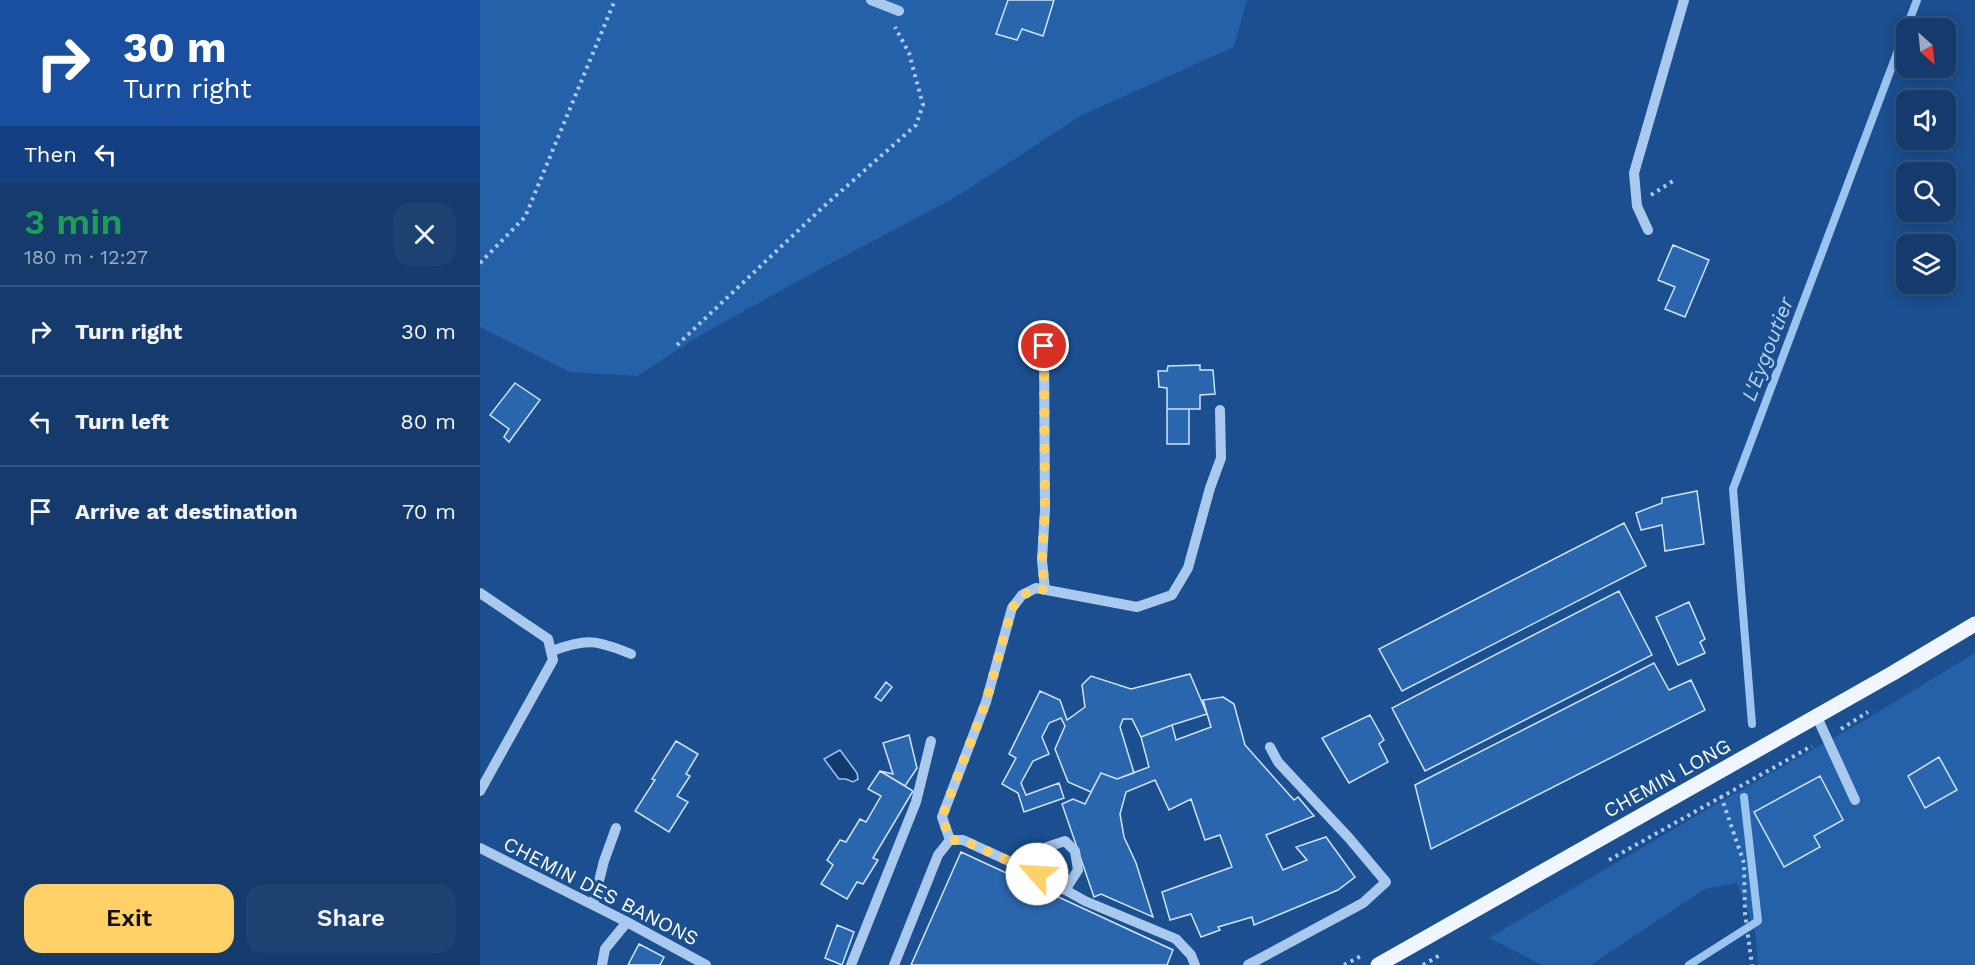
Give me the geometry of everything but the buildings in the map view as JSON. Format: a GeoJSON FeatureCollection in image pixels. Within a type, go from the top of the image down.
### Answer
{"type":"FeatureCollection","features":[{"type":"Feature","properties":{"kind":"main road","name":"CHEMIN LONG"},"geometry":{"type":"LineString","coordinates":[[1378,965],[1817,717],[1975,624]]}},
{"type":"Feature","properties":{"kind":"street"},"geometry":{"type":"LineString","coordinates":[[871,0],[900,11]]}},
{"type":"Feature","properties":{"kind":"street"},"geometry":{"type":"LineString","coordinates":[[1648,230],[1637,206],[1634,173],[1684,0]]}},
{"type":"Feature","properties":{"kind":"street"},"geometry":{"type":"LineString","coordinates":[[1044,346],[1045,510],[1042,560],[1045,590]]}},
{"type":"Feature","properties":{"kind":"street"},"geometry":{"type":"LineString","coordinates":[[950,840],[942,817],[986,702],[1012,608],[1022,596],[1036,588],[1137,607],[1172,596],[1188,568],[1210,488],[1221,458],[1220,410]]}},
{"type":"Feature","properties":{"kind":"street"},"geometry":{"type":"LineString","coordinates":[[480,592],[548,639],[553,660],[480,791]]}},
{"type":"Feature","properties":{"kind":"street"},"geometry":{"type":"LineString","coordinates":[[552,651],[577,642],[603,642],[631,654]]}},
{"type":"Feature","properties":{"kind":"street"},"geometry":{"type":"LineString","coordinates":[[1817,717],[1855,800]]}},
{"type":"Feature","properties":{"kind":"street"},"geometry":{"type":"LineString","coordinates":[[851,965],[916,802],[931,741]]}},
{"type":"Feature","properties":{"kind":"street"},"geometry":{"type":"LineString","coordinates":[[1248,965],[1363,903],[1386,882],[1278,762],[1270,747]]}},
{"type":"Feature","properties":{"kind":"street"},"geometry":{"type":"LineString","coordinates":[[593,905],[615,828]]}},
{"type":"Feature","properties":{"kind":"street"},"geometry":{"type":"LineString","coordinates":[[950,840],[963,840],[1037,874],[1085,901],[1176,939],[1191,955],[1194,965]]}},
{"type":"Feature","properties":{"kind":"street"},"geometry":{"type":"LineString","coordinates":[[894,965],[938,855],[950,840]]}},
{"type":"Feature","properties":{"kind":"street"},"geometry":{"type":"LineString","coordinates":[[1037,874],[1047,847],[1065,841],[1075,851],[1078,870],[1065,890]]}},
{"type":"Feature","properties":{"kind":"street","name":"CHEMIN DES BANONS"},"geometry":{"type":"LineString","coordinates":[[480,848],[627,922],[706,965]]}},
{"type":"Feature","properties":{"kind":"street"},"geometry":{"type":"LineString","coordinates":[[602,965],[605,949],[627,922]]}},
{"type":"Feature","properties":{"kind":"path"},"geometry":{"type":"LineString","coordinates":[[480,263],[525,218],[615,0]]}},
{"type":"Feature","properties":{"kind":"path"},"geometry":{"type":"LineString","coordinates":[[677,345],[822,208],[916,124],[923,105],[909,53],[883,5]]}},
{"type":"Feature","properties":{"kind":"path"},"geometry":{"type":"LineString","coordinates":[[1714,775],[1744,864],[1746,922],[1752,965]]}},
{"type":"Feature","properties":{"kind":"shaded area"},"geometry":{"type":"Polygon","coordinates":[[[480,0],[1247,0],[1234,47],[1082,115],[956,197],[701,335],[637,376],[570,372],[480,327],[480,0]]]}},
{"type":"Feature","properties":{"kind":"shaded area"},"geometry":{"type":"Polygon","coordinates":[[[1975,653],[1975,965],[1758,965],[1755,932],[1737,883],[1705,889],[1591,965],[1542,965],[1489,938],[1711,807],[1860,723],[1975,653]]]}},
{"type":"Feature","properties":{"kind":"shaded area"},"geometry":{"type":"Polygon","coordinates":[[[840,750],[857,773],[858,779],[853,782],[839,779],[824,759],[840,750]]]}},
{"type":"Feature","properties":{"kind":"waterway","name":"L'Eygoutier"},"geometry":{"type":"LineString","coordinates":[[1752,724],[1733,489],[1917,0]]}},
{"type":"Feature","properties":{"kind":"waterway","name":"L'Eygoutier"},"geometry":{"type":"LineString","coordinates":[[1689,965],[1758,921],[1744,797]]}},
{"type":"Feature","properties":{"kind":"route"},"geometry":{"type":"LineString","coordinates":[[1037,874],[963,840],[950,840],[942,817],[986,702],[1012,608],[1022,596],[1036,588],[1045,590],[1042,560],[1045,510],[1044,346]]}}]}
